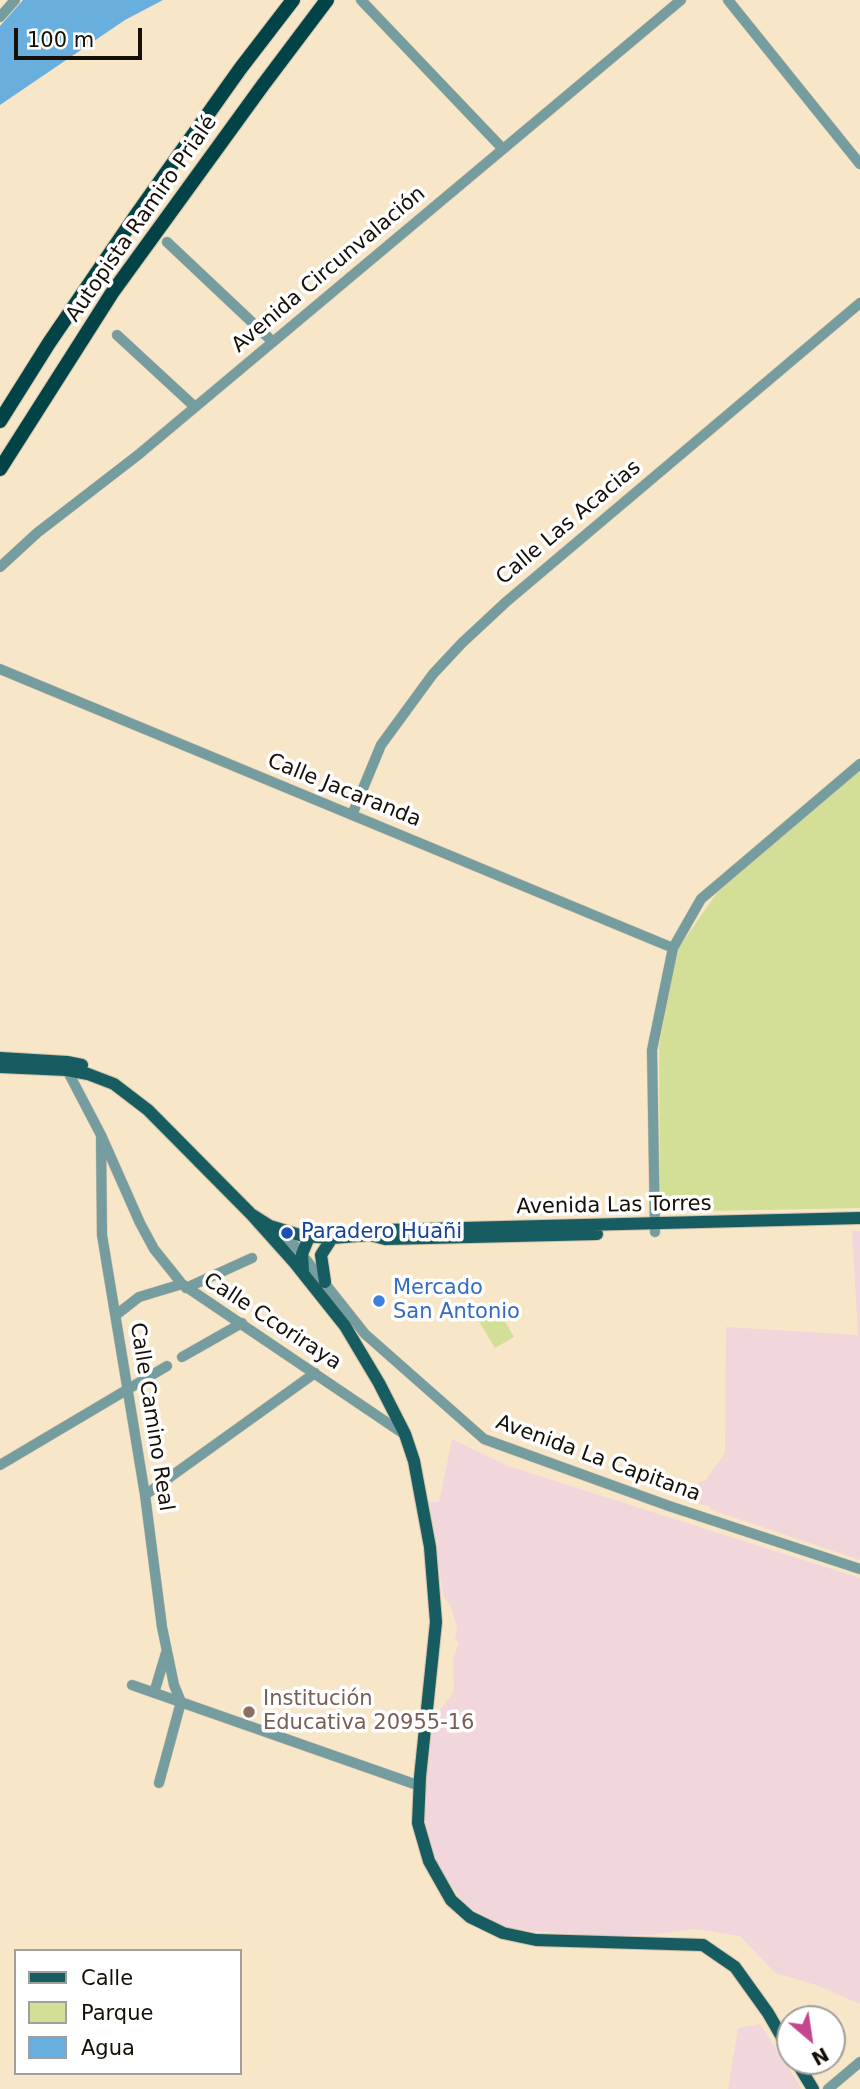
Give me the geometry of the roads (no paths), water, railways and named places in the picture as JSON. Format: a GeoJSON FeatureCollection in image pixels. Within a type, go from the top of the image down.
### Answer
{"type":"FeatureCollection","features":[{"type":"Feature","properties":{"kind":"highway","name":"Autopista Ramiro Prialé"},"geometry":{"type":"LineString","coordinates":[[0,421],[100,267],[240,69],[293,0]]}},
{"type":"Feature","properties":{"kind":"highway","name":"Autopista Ramiro Prialé"},"geometry":{"type":"LineString","coordinates":[[0,469],[114,290],[327,0]]}},
{"type":"Feature","properties":{"kind":"main road"},"geometry":{"type":"LineString","coordinates":[[0,1058],[79,1064],[106,1072],[133,1087],[158,1108],[278,1229]]}},
{"type":"Feature","properties":{"kind":"main road","name":"Avenida Las Torres"},"geometry":{"type":"LineString","coordinates":[[0,1067],[67,1070],[106,1080],[134,1097],[250,1214],[278,1229],[309,1237],[370,1235],[385,1239],[860,1219]]}},
{"type":"Feature","properties":{"kind":"main road"},"geometry":{"type":"LineString","coordinates":[[250,1214],[303,1272],[345,1326],[379,1383],[405,1434],[414,1461],[430,1547],[436,1622],[419,1786],[418,1823],[429,1861],[451,1900],[470,1917],[503,1933],[536,1940],[703,1945],[736,1967],[776,2027]]}},
{"type":"Feature","properties":{"kind":"main road","name":"Avenida Las Torres"},"geometry":{"type":"LineString","coordinates":[[655,1228],[860,1227]]}},
{"type":"Feature","properties":{"kind":"main road"},"geometry":{"type":"LineString","coordinates":[[303,1272],[302,1254],[309,1237]]}},
{"type":"Feature","properties":{"kind":"main road"},"geometry":{"type":"LineString","coordinates":[[325,1282],[321,1255],[332,1238]]}},
{"type":"Feature","properties":{"kind":"street"},"geometry":{"type":"LineString","coordinates":[[0,17],[15,0]]}},
{"type":"Feature","properties":{"kind":"street"},"geometry":{"type":"LineString","coordinates":[[362,0],[503,149]]}},
{"type":"Feature","properties":{"kind":"street","name":"Avenida Circunvalación"},"geometry":{"type":"LineString","coordinates":[[0,567],[37,533],[138,455],[681,0]]}},
{"type":"Feature","properties":{"kind":"street"},"geometry":{"type":"LineString","coordinates":[[729,0],[860,164]]}},
{"type":"Feature","properties":{"kind":"street"},"geometry":{"type":"LineString","coordinates":[[167,242],[273,342]]}},
{"type":"Feature","properties":{"kind":"street","name":"Calle Las Acacias"},"geometry":{"type":"LineString","coordinates":[[352,814],[381,746],[433,674],[462,643],[515,594],[860,303]]}},
{"type":"Feature","properties":{"kind":"street"},"geometry":{"type":"LineString","coordinates":[[117,335],[195,407]]}},
{"type":"Feature","properties":{"kind":"street","name":"Calle Jacaranda"},"geometry":{"type":"LineString","coordinates":[[0,669],[673,948]]}},
{"type":"Feature","properties":{"kind":"street"},"geometry":{"type":"LineString","coordinates":[[655,1228],[652,1051],[673,948],[701,899],[860,764]]}},
{"type":"Feature","properties":{"kind":"street","name":"Calle Ccoriraya"},"geometry":{"type":"LineString","coordinates":[[67,1070],[101,1135],[154,1249],[184,1286],[405,1434]]}},
{"type":"Feature","properties":{"kind":"street","name":"Calle Camino Real"},"geometry":{"type":"LineString","coordinates":[[101,1135],[102,1236],[145,1495],[167,1650],[174,1685],[181,1702]]}},
{"type":"Feature","properties":{"kind":"street","name":"Avenida La Capitana"},"geometry":{"type":"LineString","coordinates":[[278,1229],[302,1254],[365,1334],[484,1439],[669,1506],[860,1569]]}},
{"type":"Feature","properties":{"kind":"street"},"geometry":{"type":"LineString","coordinates":[[116,1315],[139,1297],[184,1286],[252,1258]]}},
{"type":"Feature","properties":{"kind":"street"},"geometry":{"type":"LineString","coordinates":[[183,1357],[242,1323]]}},
{"type":"Feature","properties":{"kind":"street"},"geometry":{"type":"LineString","coordinates":[[0,1465],[167,1366]]}},
{"type":"Feature","properties":{"kind":"street"},"geometry":{"type":"LineString","coordinates":[[145,1495],[315,1373]]}},
{"type":"Feature","properties":{"kind":"street"},"geometry":{"type":"LineString","coordinates":[[154,1693],[167,1650]]}},
{"type":"Feature","properties":{"kind":"street"},"geometry":{"type":"LineString","coordinates":[[132,1685],[419,1786]]}},
{"type":"Feature","properties":{"kind":"street"},"geometry":{"type":"LineString","coordinates":[[159,1783],[181,1702]]}},
{"type":"Feature","properties":{"kind":"street"},"geometry":{"type":"LineString","coordinates":[[828,2089],[860,2062]]}},
{"type":"Feature","properties":{"kind":"water"},"geometry":{"type":"Polygon","coordinates":[[[23,0],[163,0],[125,20],[0,105],[0,26],[23,0]]]}},
{"type":"Feature","properties":{"kind":"place","name":"Paradero Huañi"},"geometry":{"type":"Point","coordinates":[287,1233]}},
{"type":"Feature","properties":{"kind":"place","name":"Mercado San Antonio"},"geometry":{"type":"Point","coordinates":[379,1301]}},
{"type":"Feature","properties":{"kind":"place","name":"Institución Educativa 20955-16"},"geometry":{"type":"Point","coordinates":[249,1712]}}]}
